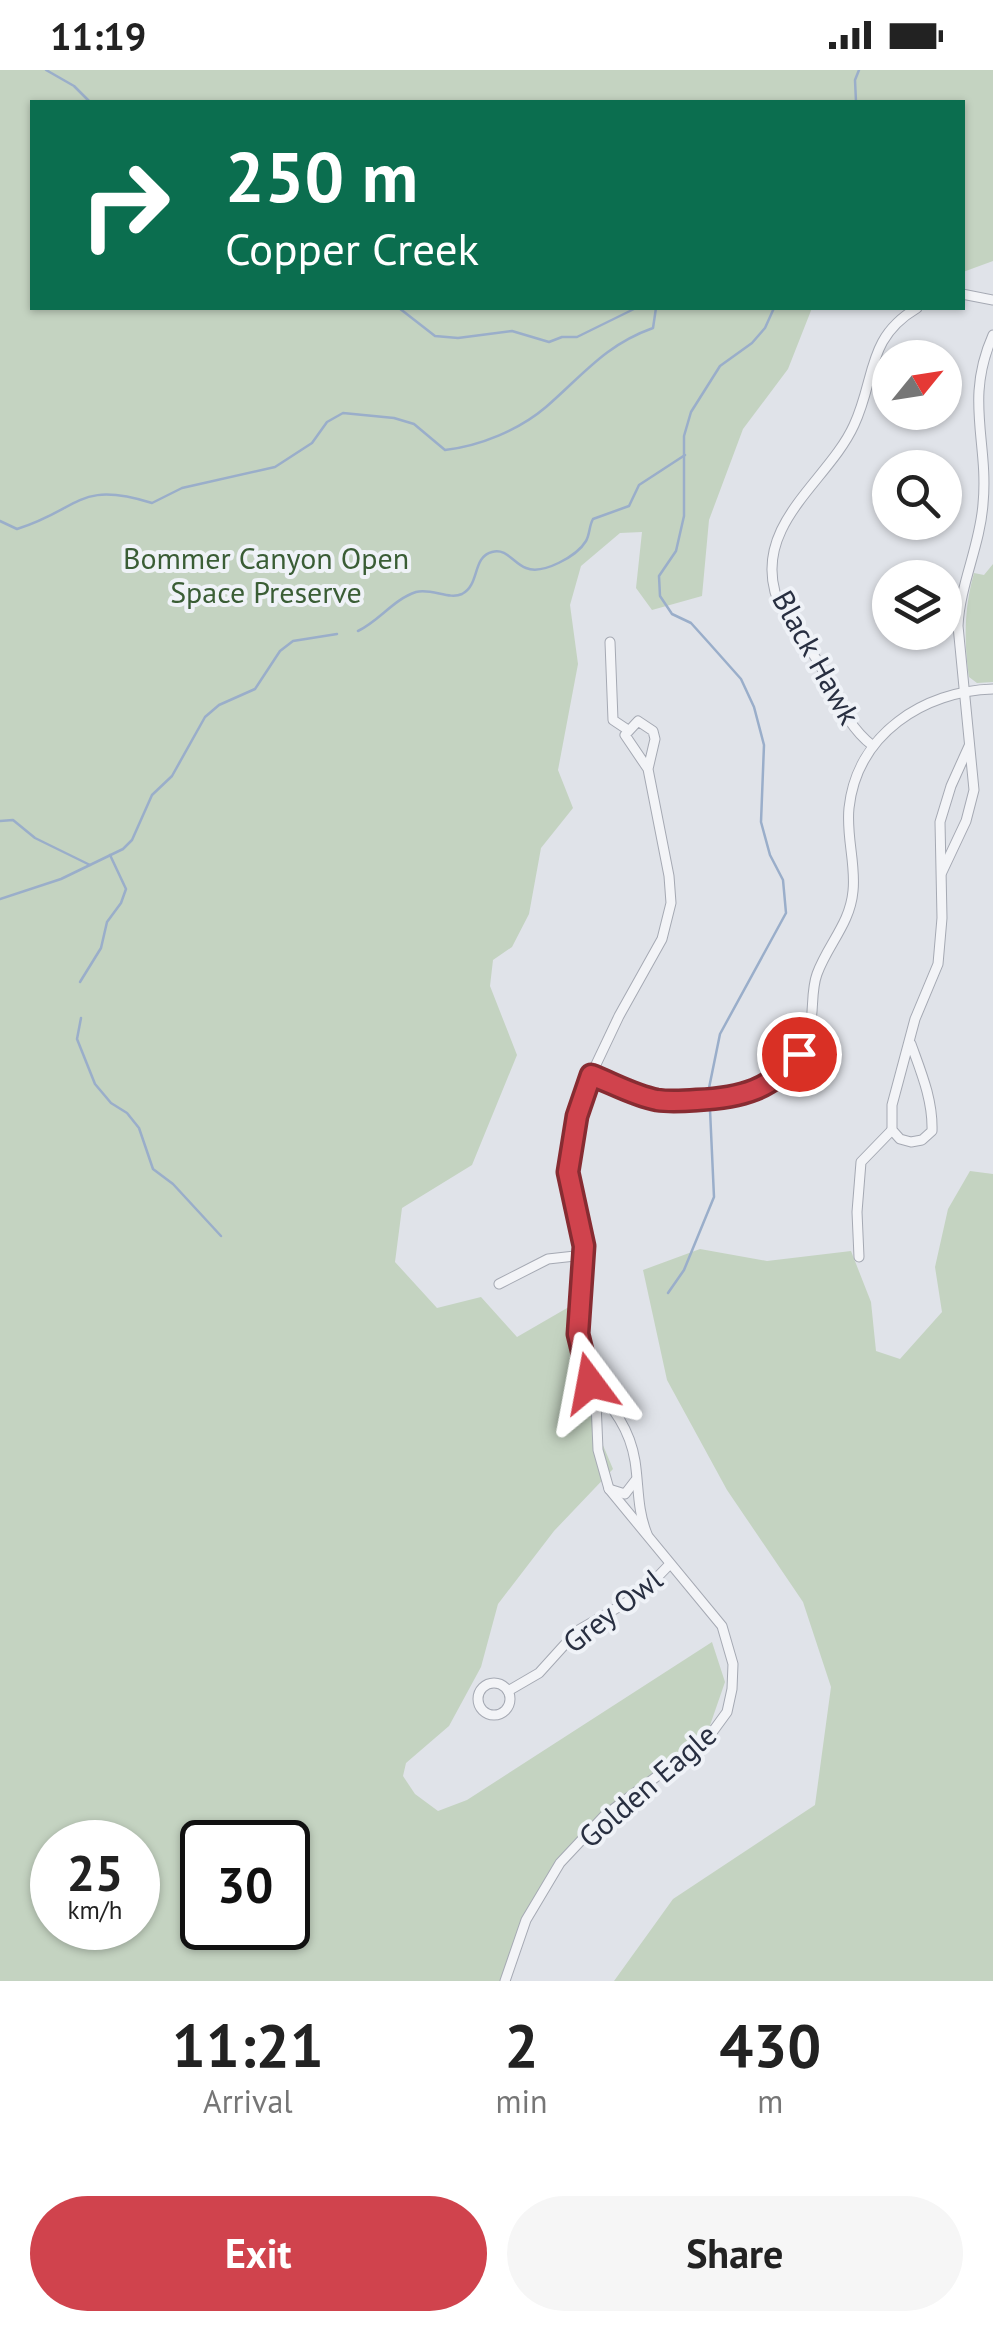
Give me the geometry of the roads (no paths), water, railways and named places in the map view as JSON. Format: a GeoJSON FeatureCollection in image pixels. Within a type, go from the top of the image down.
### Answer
{"type":"FeatureCollection","features":[{"type":"Feature","properties":{"kind":"street"},"geometry":{"type":"LineString","coordinates":[[965,295],[993,300]]}},
{"type":"Feature","properties":{"kind":"street","name":"Black Hawk"},"geometry":{"type":"LineString","coordinates":[[872,746],[847,718],[776,594],[772,572],[774,548],[790,514],[846,442],[857,420],[881,341],[892,326],[914,310]]}},
{"type":"Feature","properties":{"kind":"street"},"geometry":{"type":"LineString","coordinates":[[942,872],[966,821],[974,790],[972,738],[958,646],[959,605],[983,504],[977,397],[993,336]]}},
{"type":"Feature","properties":{"kind":"street"},"geometry":{"type":"LineString","coordinates":[[610,642],[611,708],[618,726],[628,730]]}},
{"type":"Feature","properties":{"kind":"street"},"geometry":{"type":"LineString","coordinates":[[591,1075],[657,1100],[682,1101],[744,1096],[788,1070],[810,1032],[816,977],[847,922],[854,877],[849,806],[872,746],[913,709],[964,690],[993,688]]}},
{"type":"Feature","properties":{"kind":"street","name":"Golden Eagle"},"geometry":{"type":"LineString","coordinates":[[505,1981],[526,1920],[560,1863],[604,1816],[708,1738],[727,1712],[733,1664],[728,1643],[707,1605],[668,1565],[609,1489],[598,1450],[596,1402],[578,1334],[584,1255],[568,1172],[577,1116],[591,1075],[668,923],[671,904],[648,769],[654,730],[638,721],[625,735],[648,769]]}},
{"type":"Feature","properties":{"kind":"street"},"geometry":{"type":"LineString","coordinates":[[860,1257],[857,1212],[861,1162],[892,1130],[897,1082],[911,1044],[918,1008],[938,964],[943,808],[972,738]]}},
{"type":"Feature","properties":{"kind":"street"},"geometry":{"type":"LineString","coordinates":[[892,1130],[900,1139],[911,1142],[922,1140],[932,1131],[927,1088],[911,1044]]}},
{"type":"Feature","properties":{"kind":"street"},"geometry":{"type":"LineString","coordinates":[[499,1284],[548,1259],[584,1255]]}},
{"type":"Feature","properties":{"kind":"street"},"geometry":{"type":"LineString","coordinates":[[507,1264],[512,1277]]}},
{"type":"Feature","properties":{"kind":"street","name":"Golden Eagle"},"geometry":{"type":"LineString","coordinates":[[590,1383],[610,1402],[625,1426],[637,1479],[639,1513],[650,1542]]}},
{"type":"Feature","properties":{"kind":"street"},"geometry":{"type":"LineString","coordinates":[[609,1489],[624,1494],[637,1479]]}},
{"type":"Feature","properties":{"kind":"street","name":"Grey Owl"},"geometry":{"type":"LineString","coordinates":[[508,1691],[539,1673],[577,1631],[640,1594],[668,1565]]}},
{"type":"Feature","properties":{"kind":"waterway"},"geometry":{"type":"LineString","coordinates":[[46,70],[74,86],[88,100]]}},
{"type":"Feature","properties":{"kind":"waterway"},"geometry":{"type":"LineString","coordinates":[[856,100],[859,70]]}},
{"type":"Feature","properties":{"kind":"waterway"},"geometry":{"type":"LineString","coordinates":[[402,310],[435,336],[458,338],[512,331],[549,342],[577,337],[632,310]]}},
{"type":"Feature","properties":{"kind":"waterway"},"geometry":{"type":"LineString","coordinates":[[0,521],[17,529],[93,496],[127,497],[152,503],[182,488],[275,467],[312,443],[327,422],[343,413],[414,424],[445,450],[485,441],[535,415],[608,352],[653,328],[656,310]]}},
{"type":"Feature","properties":{"kind":"waterway"},"geometry":{"type":"LineString","coordinates":[[668,1293],[684,1270],[714,1197],[709,1088],[720,1034],[786,913],[783,880],[770,855],[761,822],[764,745],[754,707],[741,679],[691,623],[672,614],[660,596],[659,576],[676,551],[684,516],[684,436],[691,412],[720,366],[752,343],[773,310]]}},
{"type":"Feature","properties":{"kind":"waterway"},"geometry":{"type":"LineString","coordinates":[[358,631],[416,592],[462,594],[468,590],[481,559],[492,552],[502,552],[526,568],[541,569],[559,563],[582,547],[593,519],[629,506],[639,485],[685,455]]}},
{"type":"Feature","properties":{"kind":"waterway"},"geometry":{"type":"LineString","coordinates":[[0,899],[61,879],[123,849],[132,840],[152,795],[172,776],[205,717],[219,705],[255,689],[280,651],[293,641],[337,634]]}},
{"type":"Feature","properties":{"kind":"waterway"},"geometry":{"type":"LineString","coordinates":[[0,821],[13,820],[35,838],[90,865]]}},
{"type":"Feature","properties":{"kind":"waterway"},"geometry":{"type":"LineString","coordinates":[[80,982],[101,948],[107,922],[126,889],[110,855]]}},
{"type":"Feature","properties":{"kind":"waterway"},"geometry":{"type":"LineString","coordinates":[[81,1018],[77,1039],[95,1084],[139,1128],[153,1169],[173,1184],[221,1236]]}},
{"type":"Feature","properties":{"kind":"park label","name":"Bommer Canyon Open Space Preserve"},"geometry":{"type":"Point","coordinates":[266,574]}}]}
